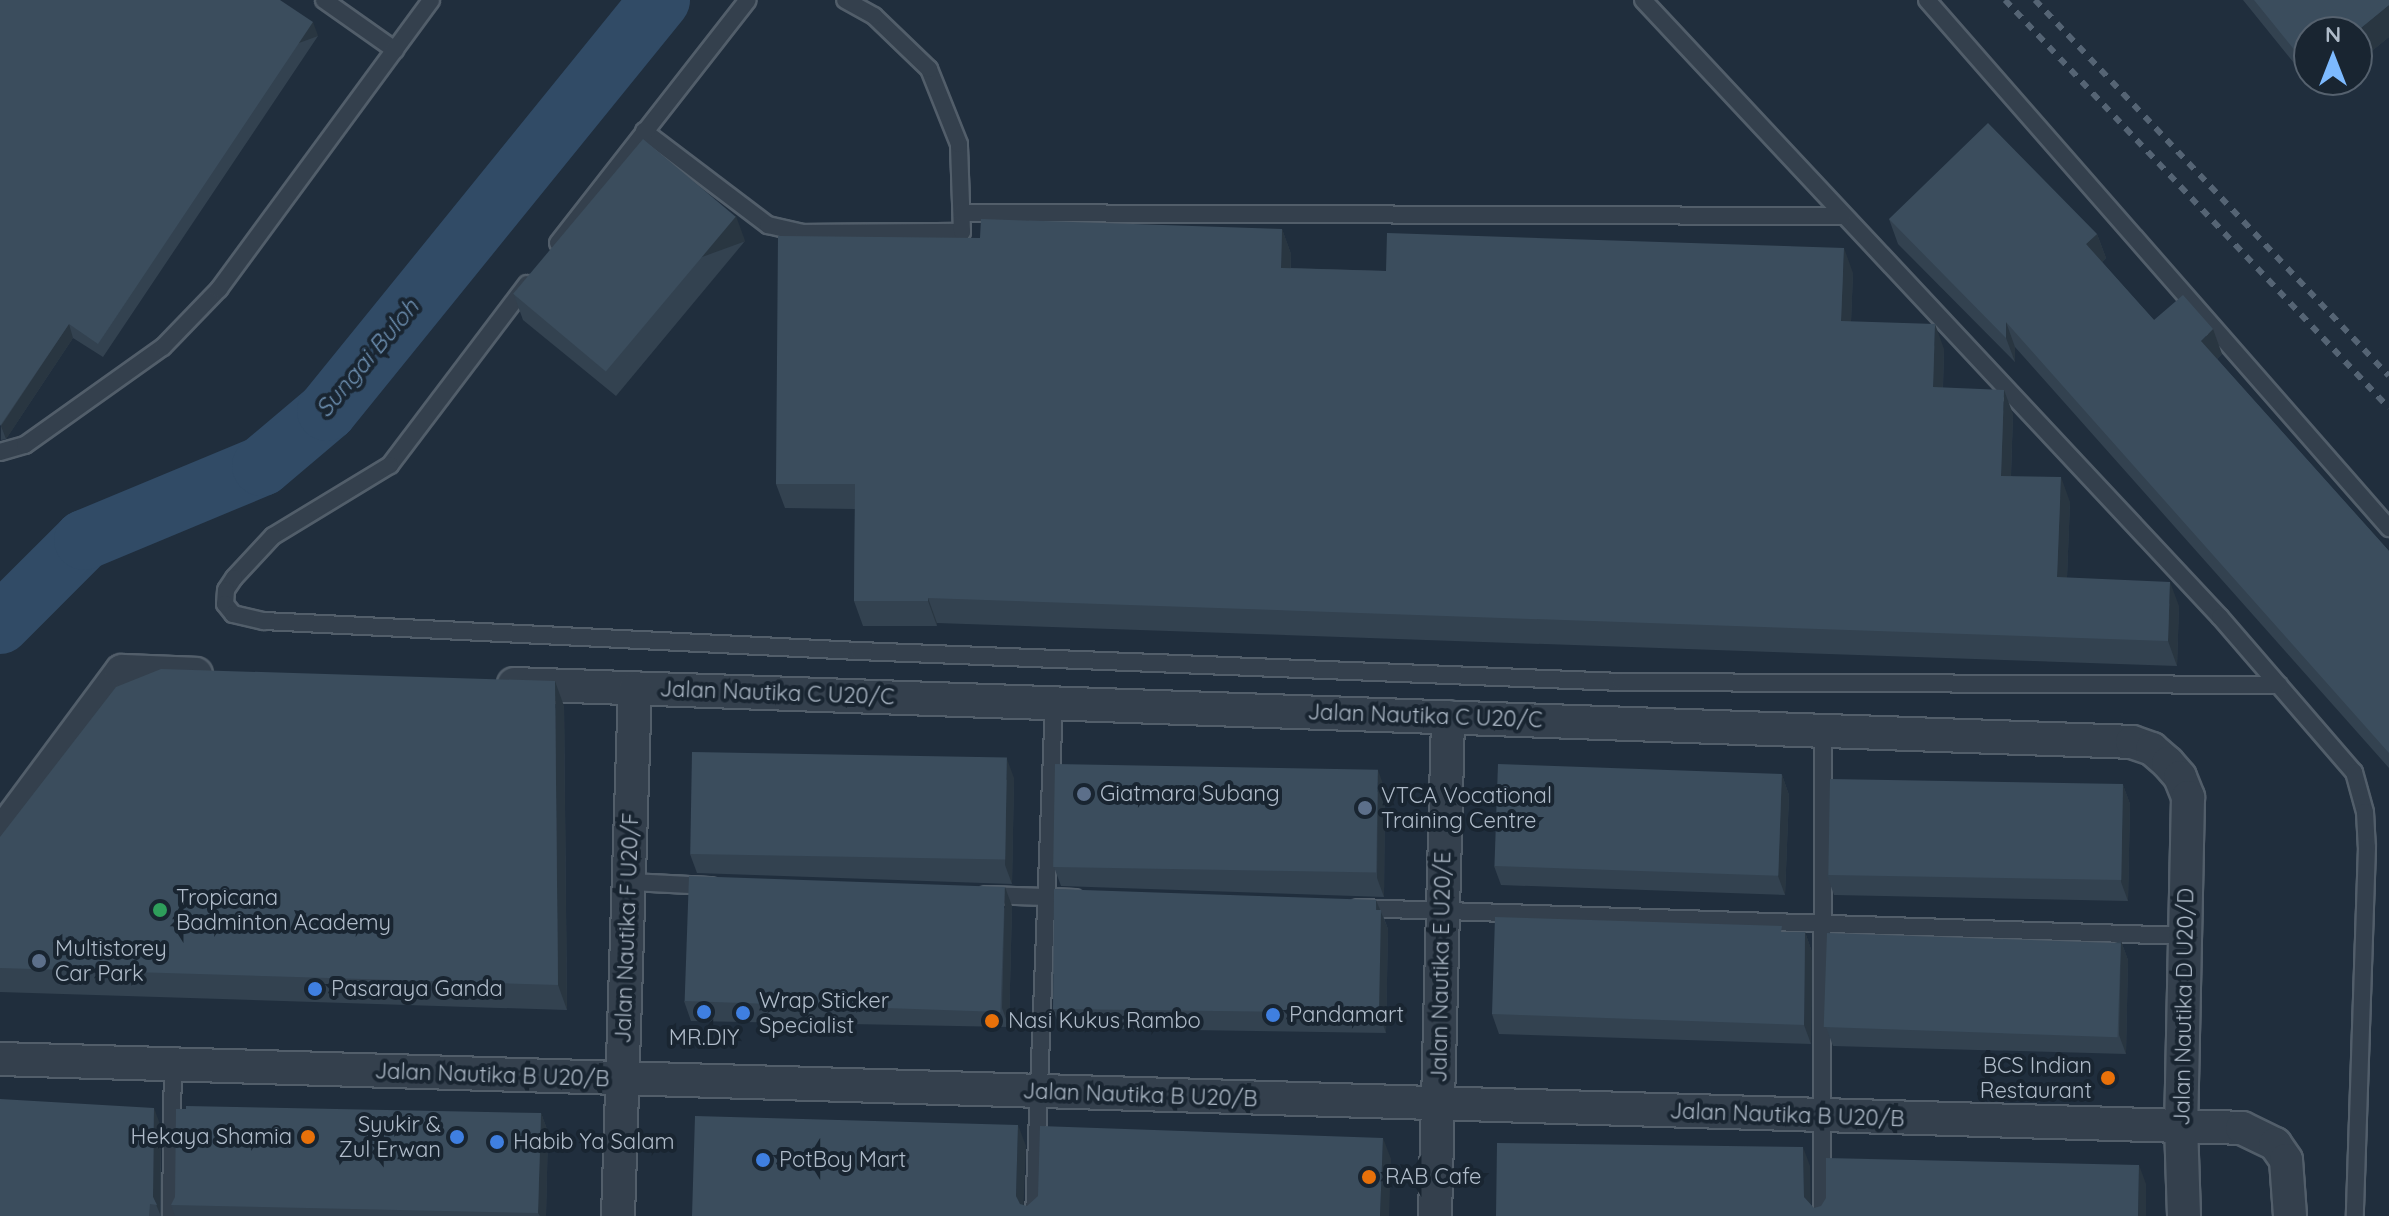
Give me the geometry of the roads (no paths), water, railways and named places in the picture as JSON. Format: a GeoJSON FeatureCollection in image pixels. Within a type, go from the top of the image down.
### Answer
{"type":"FeatureCollection","features":[{"type":"Feature","properties":{"kind":"street"},"geometry":{"type":"LineString","coordinates":[[0,835],[122,671],[231,675]]}},
{"type":"Feature","properties":{"kind":"street","name":"Jalan Nautika C U20/C"},"geometry":{"type":"LineString","coordinates":[[479,683],[2132,742],[2152,749],[2168,763],[2180,777],[2188,797]]}},
{"type":"Feature","properties":{"kind":"street","name":"Jalan Nautika F U20/F"},"geometry":{"type":"LineString","coordinates":[[618,1216],[635,688]]}},
{"type":"Feature","properties":{"kind":"street","name":"Jalan Nautika E U20/E"},"geometry":{"type":"LineString","coordinates":[[1435,1216],[1448,717]]}},
{"type":"Feature","properties":{"kind":"street","name":"Jalan Nautika D U20/D"},"geometry":{"type":"LineString","coordinates":[[2184,1216],[2181,1125],[2188,797]]}},
{"type":"Feature","properties":{"kind":"street","name":"Jalan Nautika B U20/B"},"geometry":{"type":"LineString","coordinates":[[0,1059],[2242,1128],[2275,1144],[2286,1160],[2290,1216]]}},
{"type":"Feature","properties":{"kind":"lane"},"geometry":{"type":"LineString","coordinates":[[324,0],[395,50]]}},
{"type":"Feature","properties":{"kind":"lane"},"geometry":{"type":"LineString","coordinates":[[0,452],[25,445],[163,347],[219,289],[431,0]]}},
{"type":"Feature","properties":{"kind":"lane"},"geometry":{"type":"LineString","coordinates":[[748,0],[644,131],[390,465],[273,536],[226,590],[225,604],[233,614],[264,621],[843,650],[1621,682],[2279,685]]}},
{"type":"Feature","properties":{"kind":"lane"},"geometry":{"type":"LineString","coordinates":[[644,131],[768,225],[803,233],[962,232],[959,144],[929,69],[874,16],[845,0]]}},
{"type":"Feature","properties":{"kind":"lane"},"geometry":{"type":"LineString","coordinates":[[1643,0],[2220,617],[2354,772],[2365,812],[2367,847],[2355,1216]]}},
{"type":"Feature","properties":{"kind":"lane"},"geometry":{"type":"LineString","coordinates":[[1927,0],[2389,528]]}},
{"type":"Feature","properties":{"kind":"lane"},"geometry":{"type":"LineString","coordinates":[[962,213],[1843,216]]}},
{"type":"Feature","properties":{"kind":"lane"},"geometry":{"type":"LineString","coordinates":[[1034,1216],[1054,703]]}},
{"type":"Feature","properties":{"kind":"lane"},"geometry":{"type":"LineString","coordinates":[[1822,1216],[1823,731]]}},
{"type":"Feature","properties":{"kind":"lane"},"geometry":{"type":"LineString","coordinates":[[629,882],[729,887]]}},
{"type":"Feature","properties":{"kind":"lane"},"geometry":{"type":"LineString","coordinates":[[966,895],[1094,899]]}},
{"type":"Feature","properties":{"kind":"lane"},"geometry":{"type":"LineString","coordinates":[[1346,908],[2184,936]]}},
{"type":"Feature","properties":{"kind":"lane"},"geometry":{"type":"LineString","coordinates":[[171,1216],[173,1063]]}},
{"type":"Feature","properties":{"kind":"waterway","name":"Sungai Buloh"},"geometry":{"type":"LineString","coordinates":[[0,624],[84,540],[262,466],[327,411],[660,0]]}},
{"type":"Feature","properties":{"kind":"railway"},"geometry":{"type":"LineString","coordinates":[[2005,0],[2389,408]]}},
{"type":"Feature","properties":{"kind":"railway"},"geometry":{"type":"LineString","coordinates":[[2035,0],[2389,376]]}},
{"type":"Feature","properties":{"kind":"place","name":"Giatmara Subang"},"geometry":{"type":"Point","coordinates":[1084,794]}},
{"type":"Feature","properties":{"kind":"place","name":"VTCA Vocational Training Centre"},"geometry":{"type":"Point","coordinates":[1365,808]}},
{"type":"Feature","properties":{"kind":"place","name":"Tropicana Badminton Academy"},"geometry":{"type":"Point","coordinates":[160,910]}},
{"type":"Feature","properties":{"kind":"place","name":"Multistorey Car Park"},"geometry":{"type":"Point","coordinates":[39,961]}},
{"type":"Feature","properties":{"kind":"place","name":"Pasaraya Ganda"},"geometry":{"type":"Point","coordinates":[315,989]}},
{"type":"Feature","properties":{"kind":"place","name":"MR.DIY"},"geometry":{"type":"Point","coordinates":[704,1012]}},
{"type":"Feature","properties":{"kind":"place","name":"Wrap Sticker Specialist"},"geometry":{"type":"Point","coordinates":[743,1013]}},
{"type":"Feature","properties":{"kind":"place","name":"Pandamart"},"geometry":{"type":"Point","coordinates":[1273,1015]}},
{"type":"Feature","properties":{"kind":"place","name":"Nasi Kukus Rambo"},"geometry":{"type":"Point","coordinates":[992,1021]}},
{"type":"Feature","properties":{"kind":"place","name":"BCS Indian Restaurant"},"geometry":{"type":"Point","coordinates":[2108,1078]}},
{"type":"Feature","properties":{"kind":"place","name":"Hekaya Shamia"},"geometry":{"type":"Point","coordinates":[308,1137]}},
{"type":"Feature","properties":{"kind":"place","name":"Syukir & Zul Erwan"},"geometry":{"type":"Point","coordinates":[457,1137]}},
{"type":"Feature","properties":{"kind":"place","name":"Habib Ya Salam"},"geometry":{"type":"Point","coordinates":[497,1142]}},
{"type":"Feature","properties":{"kind":"place","name":"PotBoy Mart"},"geometry":{"type":"Point","coordinates":[763,1160]}},
{"type":"Feature","properties":{"kind":"place","name":"RAB Cafe"},"geometry":{"type":"Point","coordinates":[1369,1177]}}]}
